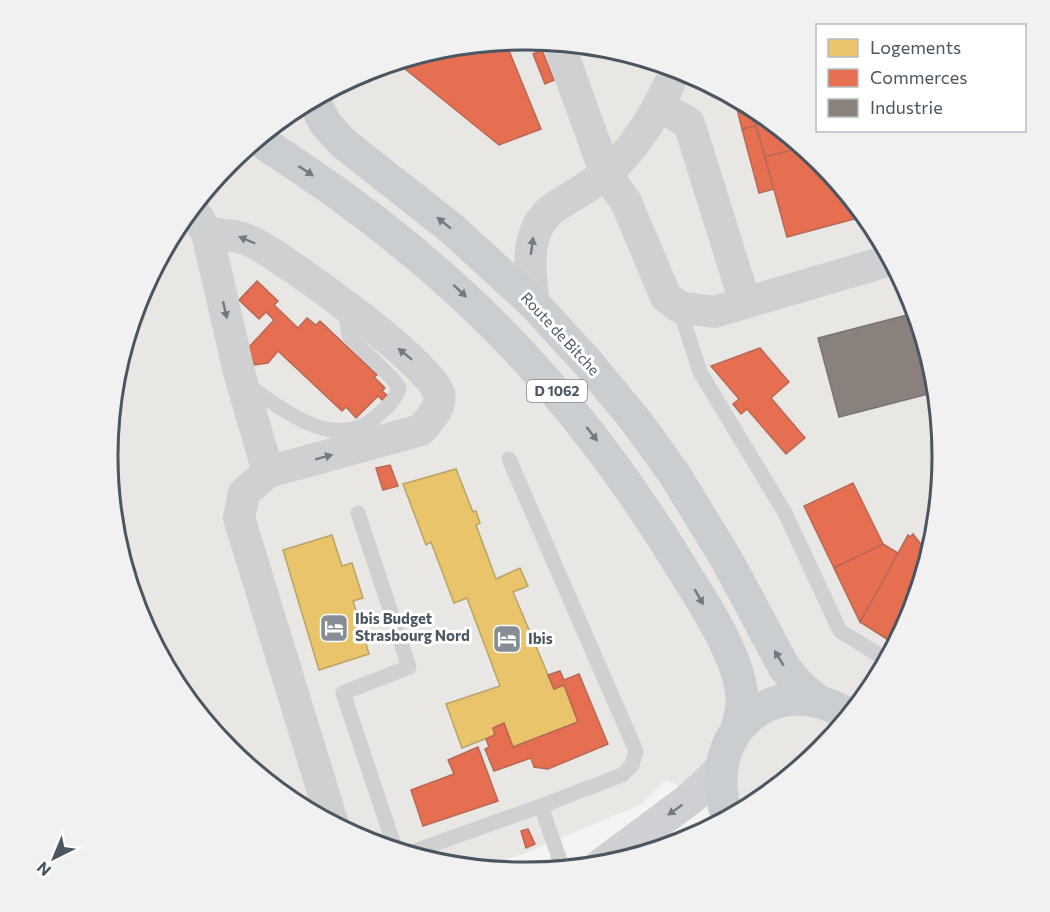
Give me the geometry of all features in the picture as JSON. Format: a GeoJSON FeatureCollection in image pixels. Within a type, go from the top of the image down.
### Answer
{"type":"FeatureCollection","features":[{"type":"Feature","properties":{"kind":"main road","name":"Route de Bitche"},"geometry":{"type":"LineString","coordinates":[[317,107],[325,123],[343,143],[451,228],[534,304],[588,363],[636,421],[675,475],[728,562],[784,667],[798,684],[818,701]]}},
{"type":"Feature","properties":{"kind":"main road","name":"D 1062"},"geometry":{"type":"LineString","coordinates":[[265,144],[356,205],[424,258],[506,336],[577,415],[658,528],[716,627],[736,670],[740,685],[742,703],[737,729]]}},
{"type":"Feature","properties":{"kind":"main road"},"geometry":{"type":"LineString","coordinates":[[726,809],[721,797],[719,771],[729,742],[737,729],[750,717],[782,701],[818,701],[841,711]]}},
{"type":"Feature","properties":{"kind":"street"},"geometry":{"type":"LineString","coordinates":[[561,51],[606,174],[626,202],[666,297],[679,307],[714,312],[882,262]]}},
{"type":"Feature","properties":{"kind":"street"},"geometry":{"type":"LineString","coordinates":[[534,304],[529,265],[533,234],[552,209],[606,174],[630,147],[668,86],[689,123],[745,302]]}},
{"type":"Feature","properties":{"kind":"street"},"geometry":{"type":"LineString","coordinates":[[199,220],[255,243],[345,305],[424,371],[439,394],[436,412],[421,430],[268,472],[244,494],[239,518],[329,812]]}},
{"type":"Feature","properties":{"kind":"street"},"geometry":{"type":"LineString","coordinates":[[199,220],[268,472]]}},
{"type":"Feature","properties":{"kind":"street"},"geometry":{"type":"LineString","coordinates":[[622,851],[692,798],[719,771]]}},
{"type":"Feature","properties":{"kind":"lane"},"geometry":{"type":"LineString","coordinates":[[242,380],[290,416],[328,430],[357,430],[371,422],[395,399],[399,388],[393,378],[349,336],[345,305]]}},
{"type":"Feature","properties":{"kind":"lane"},"geometry":{"type":"LineString","coordinates":[[679,307],[700,372],[785,513],[840,631],[879,656]]}},
{"type":"Feature","properties":{"kind":"lane"},"geometry":{"type":"LineString","coordinates":[[420,849],[622,775],[632,765],[636,751],[509,459]]}},
{"type":"Feature","properties":{"kind":"lane"},"geometry":{"type":"LineString","coordinates":[[358,513],[409,667],[343,693],[393,841]]}},
{"type":"Feature","properties":{"kind":"lane"},"geometry":{"type":"LineString","coordinates":[[541,806],[560,861]]}},
{"type":"Feature","properties":{"kind":"shaded area"},"geometry":{"type":"Polygon","coordinates":[[[498,50],[552,50],[630,63],[681,80],[705,91],[751,118],[793,150],[831,188],[863,230],[901,300],[924,377],[932,456],[924,535],[901,612],[863,682],[831,724],[793,762],[751,794],[729,808],[666,780],[642,804],[525,853],[498,862],[446,855],[394,841],[345,821],[322,808],[299,794],[257,762],[219,724],[187,682],[149,612],[126,535],[118,456],[126,377],[149,300],[187,230],[219,188],[257,150],[299,118],[322,104],[369,80],[394,71],[446,57],[472,53],[498,50]]]}},
{"type":"Feature","properties":{"kind":"building: Logements","name":"Ibis"},"geometry":{"type":"Polygon","coordinates":[[[456,469],[473,512],[476,511],[480,523],[476,525],[496,579],[520,568],[528,586],[513,592],[554,689],[564,685],[578,722],[513,747],[504,723],[493,728],[495,735],[462,748],[446,704],[500,686],[467,598],[454,603],[431,542],[426,545],[403,484],[456,469]]]}},
{"type":"Feature","properties":{"kind":"building: Logements","name":"Ibis Budget Strasbourg Nord"},"geometry":{"type":"Polygon","coordinates":[[[332,535],[342,566],[352,563],[363,598],[353,601],[369,654],[319,670],[283,550],[332,535]]]}},
{"type":"Feature","properties":{"kind":"building: Commerces"},"geometry":{"type":"Polygon","coordinates":[[[509,50],[541,129],[499,145],[404,68],[446,57],[509,50]]]}},
{"type":"Feature","properties":{"kind":"building: Commerces"},"geometry":{"type":"Polygon","coordinates":[[[542,50],[554,80],[545,84],[533,54],[542,50]]]}},
{"type":"Feature","properties":{"kind":"building: Commerces"},"geometry":{"type":"Polygon","coordinates":[[[737,110],[755,121],[756,126],[742,129],[737,110]]]}},
{"type":"Feature","properties":{"kind":"building: Commerces"},"geometry":{"type":"Polygon","coordinates":[[[755,121],[793,150],[765,157],[755,121]]]}},
{"type":"Feature","properties":{"kind":"building: Commerces"},"geometry":{"type":"Polygon","coordinates":[[[756,126],[774,189],[759,193],[742,129],[756,126]]]}},
{"type":"Feature","properties":{"kind":"building: Commerces"},"geometry":{"type":"Polygon","coordinates":[[[793,150],[831,188],[854,219],[787,237],[765,157],[793,150]]]}},
{"type":"Feature","properties":{"kind":"building: Commerces"},"geometry":{"type":"Polygon","coordinates":[[[257,281],[278,301],[274,305],[298,328],[307,318],[316,325],[320,321],[377,375],[374,377],[385,388],[382,391],[387,395],[382,400],[378,396],[356,418],[346,407],[342,411],[278,351],[268,363],[254,365],[249,347],[274,320],[266,312],[259,319],[239,300],[257,281]]]}},
{"type":"Feature","properties":{"kind":"building: Commerces"},"geometry":{"type":"Polygon","coordinates":[[[760,348],[789,382],[771,398],[805,438],[786,454],[747,409],[741,414],[733,404],[739,399],[711,366],[760,348]]]}},
{"type":"Feature","properties":{"kind":"building: Commerces"},"geometry":{"type":"Polygon","coordinates":[[[390,465],[398,486],[383,490],[376,468],[390,465]]]}},
{"type":"Feature","properties":{"kind":"building: Commerces"},"geometry":{"type":"Polygon","coordinates":[[[853,483],[883,544],[834,568],[804,506],[853,483]]]}},
{"type":"Feature","properties":{"kind":"building: Commerces"},"geometry":{"type":"Polygon","coordinates":[[[913,534],[922,545],[910,587],[888,640],[860,622],[908,535],[910,537],[913,534]]]}},
{"type":"Feature","properties":{"kind":"building: Commerces"},"geometry":{"type":"Polygon","coordinates":[[[883,544],[898,553],[860,622],[834,568],[883,544]]]}},
{"type":"Feature","properties":{"kind":"building: Commerces"},"geometry":{"type":"Polygon","coordinates":[[[560,671],[564,680],[579,674],[608,744],[548,769],[534,767],[531,758],[494,771],[485,749],[489,747],[486,739],[495,735],[493,728],[504,723],[513,747],[578,722],[564,685],[554,689],[548,675],[560,671]]]}},
{"type":"Feature","properties":{"kind":"building: Commerces"},"geometry":{"type":"Polygon","coordinates":[[[478,747],[498,801],[423,826],[411,790],[454,774],[448,760],[478,747]]]}},
{"type":"Feature","properties":{"kind":"building: Commerces"},"geometry":{"type":"Polygon","coordinates":[[[528,829],[535,844],[526,848],[521,831],[528,829]]]}},
{"type":"Feature","properties":{"kind":"building: Industrie"},"geometry":{"type":"Polygon","coordinates":[[[906,315],[918,351],[927,394],[839,417],[818,338],[906,315]]]}},
{"type":"Feature","properties":{"kind":"place","name":"Ibis Budget Strasbourg Nord"},"geometry":{"type":"Point","coordinates":[334,628]}},
{"type":"Feature","properties":{"kind":"place","name":"Ibis"},"geometry":{"type":"Point","coordinates":[507,639]}}]}
